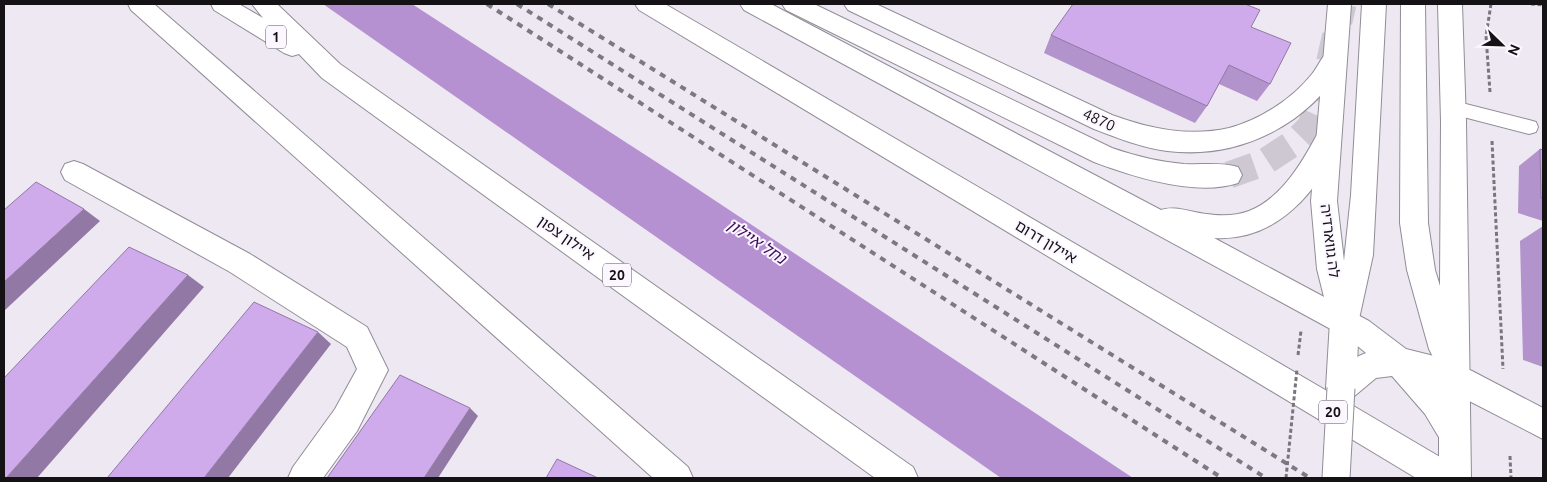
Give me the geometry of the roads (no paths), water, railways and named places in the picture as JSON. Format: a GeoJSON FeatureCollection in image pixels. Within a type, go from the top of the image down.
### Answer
{"type":"FeatureCollection","features":[{"type":"Feature","properties":{"kind":"main road"},"geometry":{"type":"LineString","coordinates":[[139,4],[677,478]]}},
{"type":"Feature","properties":{"kind":"main road","name":"1"},"geometry":{"type":"LineString","coordinates":[[222,4],[331,71]]}},
{"type":"Feature","properties":{"kind":"main road","name":"איילון צפון"},"geometry":{"type":"LineString","coordinates":[[263,4],[331,71],[902,478]]}},
{"type":"Feature","properties":{"kind":"main road","name":"איילון דרום"},"geometry":{"type":"LineString","coordinates":[[647,4],[1446,478]]}},
{"type":"Feature","properties":{"kind":"main road"},"geometry":{"type":"LineString","coordinates":[[752,4],[799,31],[1345,321],[1370,338],[1397,361],[1438,406],[1454,433]]}},
{"type":"Feature","properties":{"kind":"main road"},"geometry":{"type":"LineString","coordinates":[[794,4],[1103,155],[1152,171],[1179,176],[1229,175]]}},
{"type":"Feature","properties":{"kind":"main road","name":"4870"},"geometry":{"type":"LineString","coordinates":[[856,4],[1118,130],[1179,142],[1204,143],[1229,140],[1283,115],[1301,103],[1316,88],[1334,60]]}},
{"type":"Feature","properties":{"kind":"main road","name":"לה גווארדיה"},"geometry":{"type":"LineString","coordinates":[[1336,478],[1345,321],[1326,237],[1324,201],[1339,4]]}},
{"type":"Feature","properties":{"kind":"main road"},"geometry":{"type":"LineString","coordinates":[[1345,321],[1359,255],[1374,4]]}},
{"type":"Feature","properties":{"kind":"main road"},"geometry":{"type":"LineString","coordinates":[[1413,4],[1414,223],[1421,270],[1452,376]]}},
{"type":"Feature","properties":{"kind":"main road"},"geometry":{"type":"LineString","coordinates":[[1451,5],[1454,108],[1452,376],[1455,478]]}},
{"type":"Feature","properties":{"kind":"main road"},"geometry":{"type":"LineString","coordinates":[[1123,202],[1164,218],[1188,224],[1224,226],[1255,222],[1276,209],[1300,184],[1319,160],[1328,138]]}},
{"type":"Feature","properties":{"kind":"main road"},"geometry":{"type":"LineString","coordinates":[[74,172],[240,263],[357,337],[373,370],[346,420],[304,478]]}},
{"type":"Feature","properties":{"kind":"main road"},"geometry":{"type":"LineString","coordinates":[[1341,388],[1362,369],[1376,363],[1397,361],[1452,376],[1543,424]]}},
{"type":"Feature","properties":{"kind":"lane"},"geometry":{"type":"LineString","coordinates":[[1454,108],[1528,127]]}},
{"type":"Feature","properties":{"kind":"water","name":"נחל איילון"},"geometry":{"type":"Polygon","coordinates":[[[323,4],[412,4],[681,178],[1133,478],[1001,478],[323,4]]]}},
{"type":"Feature","properties":{"kind":"tunnel"},"geometry":{"type":"LineString","coordinates":[[1229,175],[1263,163],[1295,142],[1310,127],[1319,107],[1343,4]]}},
{"type":"Feature","properties":{"kind":"railway"},"geometry":{"type":"LineString","coordinates":[[487,4],[1222,478]]}},
{"type":"Feature","properties":{"kind":"railway"},"geometry":{"type":"LineString","coordinates":[[517,4],[1266,478]]}},
{"type":"Feature","properties":{"kind":"railway"},"geometry":{"type":"LineString","coordinates":[[548,4],[1310,478]]}}]}
